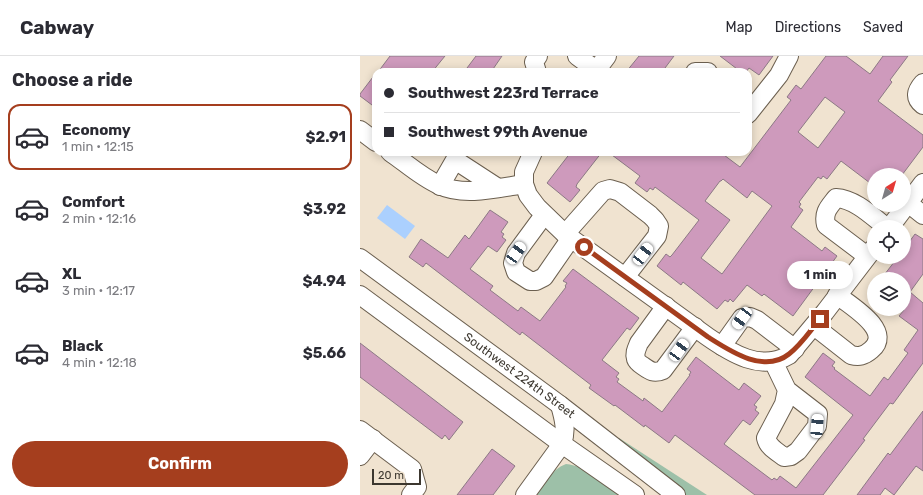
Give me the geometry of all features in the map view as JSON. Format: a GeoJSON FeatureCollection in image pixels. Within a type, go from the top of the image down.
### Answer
{"type":"FeatureCollection","features":[{"type":"Feature","properties":{"kind":"street"},"geometry":{"type":"LineString","coordinates":[[536,68],[534,62],[538,56]]}},
{"type":"Feature","properties":{"kind":"street"},"geometry":{"type":"LineString","coordinates":[[577,56],[591,68]]}},
{"type":"Feature","properties":{"kind":"street"},"geometry":{"type":"LineString","coordinates":[[597,68],[607,56]]}},
{"type":"Feature","properties":{"kind":"street"},"geometry":{"type":"LineString","coordinates":[[752,105],[779,74],[789,56]]}},
{"type":"Feature","properties":{"kind":"street"},"geometry":{"type":"LineString","coordinates":[[923,83],[918,89],[917,95],[918,102],[923,105]]}},
{"type":"Feature","properties":{"kind":"street"},"geometry":{"type":"LineString","coordinates":[[360,130],[372,139]]}},
{"type":"Feature","properties":{"kind":"street"},"geometry":{"type":"LineString","coordinates":[[395,156],[440,186],[452,189],[463,190],[498,188],[524,184]]}},
{"type":"Feature","properties":{"kind":"street"},"geometry":{"type":"LineString","coordinates":[[531,156],[524,172],[524,184],[528,195],[544,215],[568,236],[625,277],[722,346],[744,358],[765,362],[773,361],[782,359],[795,349],[867,257]]}},
{"type":"Feature","properties":{"kind":"street"},"geometry":{"type":"LineString","coordinates":[[440,186],[455,160],[498,188]]}},
{"type":"Feature","properties":{"kind":"street"},"geometry":{"type":"LineString","coordinates":[[911,199],[923,183]]}},
{"type":"Feature","properties":{"kind":"street"},"geometry":{"type":"LineString","coordinates":[[544,215],[516,253],[513,263],[516,272],[530,282],[544,277],[568,236],[603,191],[610,190],[620,192],[650,215],[659,226],[657,236],[625,277]]}},
{"type":"Feature","properties":{"kind":"street"},"geometry":{"type":"LineString","coordinates":[[867,250],[826,225],[824,218],[827,210],[836,198],[844,198],[851,201],[877,220]]}},
{"type":"Feature","properties":{"kind":"street"},"geometry":{"type":"LineString","coordinates":[[911,205],[923,215]]}},
{"type":"Feature","properties":{"kind":"street","name":"Southwest 224th Street"},"geometry":{"type":"LineString","coordinates":[[360,258],[560,406],[676,495]]}},
{"type":"Feature","properties":{"kind":"street"},"geometry":{"type":"LineString","coordinates":[[360,295],[562,444],[635,495]]}},
{"type":"Feature","properties":{"kind":"street"},"geometry":{"type":"LineString","coordinates":[[814,326],[851,355],[857,357],[864,355],[874,347],[878,337],[873,323],[838,295]]}},
{"type":"Feature","properties":{"kind":"street"},"geometry":{"type":"LineString","coordinates":[[666,306],[639,343],[635,358],[637,362],[651,372],[656,373],[663,370],[695,327]]}},
{"type":"Feature","properties":{"kind":"street"},"geometry":{"type":"LineString","coordinates":[[722,346],[742,318],[750,317],[757,320],[795,349]]}},
{"type":"Feature","properties":{"kind":"street"},"geometry":{"type":"LineString","coordinates":[[773,361],[787,390]]}},
{"type":"Feature","properties":{"kind":"street"},"geometry":{"type":"LineString","coordinates":[[525,495],[562,444],[565,436],[565,426],[560,406]]}},
{"type":"Feature","properties":{"kind":"street"},"geometry":{"type":"LineString","coordinates":[[360,456],[366,435],[412,469],[417,487],[411,495]]}},
{"type":"Feature","properties":{"kind":"green space"},"geometry":{"type":"Polygon","coordinates":[[[619,438],[707,495],[685,495],[617,440],[619,438]]]}},
{"type":"Feature","properties":{"kind":"green space"},"geometry":{"type":"Polygon","coordinates":[[[566,464],[581,468],[602,480],[621,495],[536,495],[553,473],[561,466],[566,464]]]}},
{"type":"Feature","properties":{"kind":"water"},"geometry":{"type":"Polygon","coordinates":[[[387,205],[415,226],[405,239],[377,218],[387,205]]]}},
{"type":"Feature","properties":{"kind":"building"},"geometry":{"type":"Polygon","coordinates":[[[390,56],[445,56],[435,68],[381,68],[390,56]]]}},
{"type":"Feature","properties":{"kind":"building"},"geometry":{"type":"Polygon","coordinates":[[[476,56],[502,56],[494,68],[467,68],[476,56]]]}},
{"type":"Feature","properties":{"kind":"building"},"geometry":{"type":"Polygon","coordinates":[[[639,56],[674,56],[665,68],[629,68],[639,56]]]}},
{"type":"Feature","properties":{"kind":"building"},"geometry":{"type":"Polygon","coordinates":[[[720,56],[773,56],[759,75],[752,70],[752,68],[736,68],[720,56]]]}},
{"type":"Feature","properties":{"kind":"building"},"geometry":{"type":"Polygon","coordinates":[[[826,56],[846,56],[870,74],[883,56],[908,56],[890,80],[892,82],[878,101],[923,135],[923,147],[907,168],[867,168],[867,181],[841,161],[827,179],[823,176],[821,179],[818,177],[799,202],[801,204],[799,207],[803,210],[791,227],[822,251],[825,247],[837,256],[793,316],[764,294],[762,296],[747,285],[733,302],[730,299],[728,302],[725,300],[717,309],[683,282],[681,285],[657,266],[666,254],[670,257],[672,255],[699,220],[655,187],[653,190],[650,188],[647,192],[635,183],[640,176],[613,156],[725,156],[740,167],[748,156],[752,156],[752,151],[791,100],[787,97],[796,85],[801,89],[826,56]],[[825,97],[798,132],[818,148],[845,112],[825,97]],[[723,179],[705,201],[730,220],[701,258],[722,274],[772,206],[752,191],[747,198],[723,179]]]}},
{"type":"Feature","properties":{"kind":"building"},"geometry":{"type":"Polygon","coordinates":[[[372,78],[372,105],[360,96],[372,78]]]}},
{"type":"Feature","properties":{"kind":"building"},"geometry":{"type":"Polygon","coordinates":[[[568,156],[599,156],[577,184],[576,187],[580,190],[570,202],[547,183],[568,156]]]}},
{"type":"Feature","properties":{"kind":"building"},"geometry":{"type":"Polygon","coordinates":[[[490,210],[508,222],[501,232],[504,234],[502,237],[506,240],[497,252],[488,246],[470,269],[493,286],[490,290],[518,311],[521,307],[540,321],[566,287],[565,286],[567,283],[563,281],[573,269],[639,318],[630,330],[627,328],[602,360],[619,373],[616,377],[619,379],[617,382],[643,401],[644,398],[662,412],[690,375],[691,372],[687,369],[696,357],[739,390],[744,383],[761,396],[754,405],[757,407],[755,410],[759,413],[750,425],[743,420],[724,444],[772,480],[774,478],[777,480],[780,476],[796,488],[853,415],[805,377],[823,353],[835,362],[832,366],[835,368],[834,369],[870,396],[884,377],[888,380],[908,353],[904,350],[918,330],[899,316],[911,316],[911,293],[923,303],[923,363],[893,404],[890,403],[863,439],[865,440],[823,495],[755,495],[675,435],[669,443],[645,425],[644,427],[589,388],[591,385],[522,332],[520,335],[426,263],[423,267],[409,257],[421,239],[448,258],[465,235],[469,239],[490,210]]]}},
{"type":"Feature","properties":{"kind":"building"},"geometry":{"type":"Polygon","coordinates":[[[915,234],[923,239],[923,274],[911,291],[911,272],[886,272],[893,264],[911,264],[911,239],[915,234]]]}},
{"type":"Feature","properties":{"kind":"building"},"geometry":{"type":"Polygon","coordinates":[[[360,343],[463,422],[449,440],[445,435],[442,439],[360,377],[360,343]]]}},
{"type":"Feature","properties":{"kind":"building"},"geometry":{"type":"Polygon","coordinates":[[[923,411],[923,471],[916,466],[894,495],[885,488],[880,495],[857,495],[888,453],[890,455],[923,411]]]}},
{"type":"Feature","properties":{"kind":"building"},"geometry":{"type":"Polygon","coordinates":[[[492,449],[515,466],[493,495],[457,495],[492,449]]]}},
{"type":"Feature","properties":{"kind":"route"},"geometry":{"type":"LineString","coordinates":[[584,247],[708,337],[744,358],[765,362],[782,359],[795,349],[820,319]]}}]}
